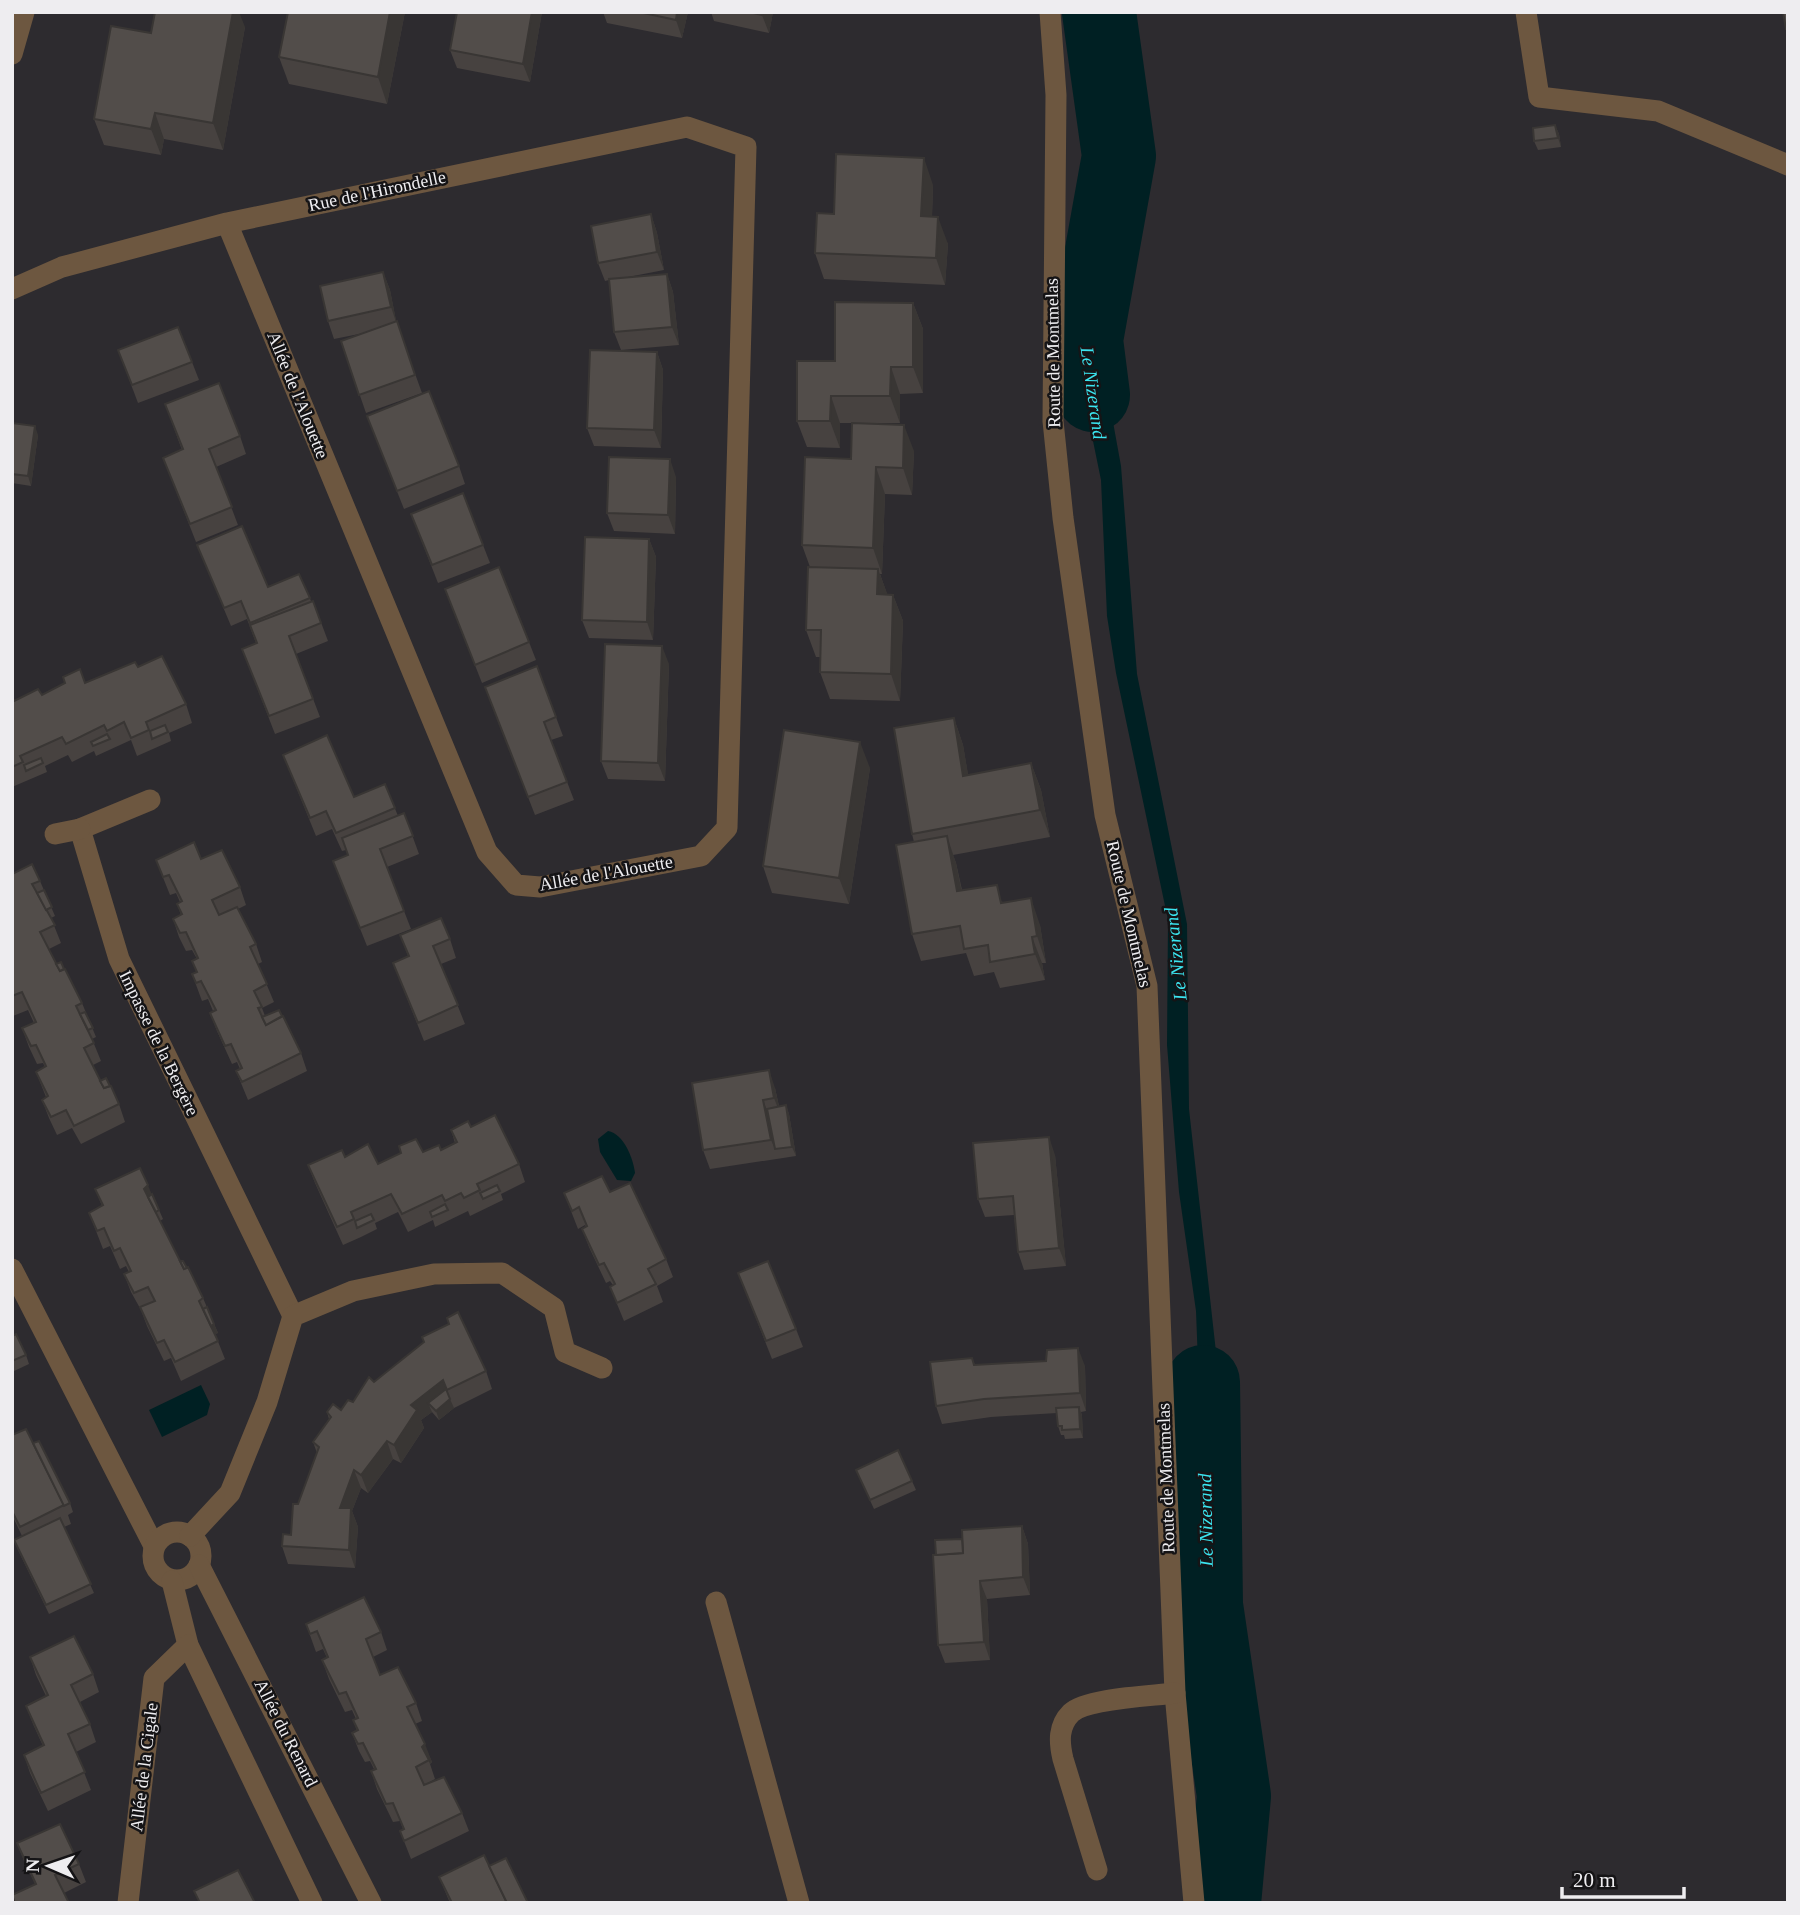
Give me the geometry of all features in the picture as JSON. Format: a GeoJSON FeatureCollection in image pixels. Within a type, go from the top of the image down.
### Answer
{"type":"FeatureCollection","features":[{"type":"Feature","properties":{"kind":"street"},"geometry":{"type":"LineString","coordinates":[[12,54],[24,12]]}},
{"type":"Feature","properties":{"kind":"street","name":"Route de Montmelas"},"geometry":{"type":"LineString","coordinates":[[1050,12],[1056,95],[1052,421],[1105,815],[1147,986],[1175,1693],[1194,1903]]}},
{"type":"Feature","properties":{"kind":"street"},"geometry":{"type":"LineString","coordinates":[[1526,12],[1539,97],[1658,111],[1788,165]]}},
{"type":"Feature","properties":{"kind":"street","name":"Rue de l'Hirondelle"},"geometry":{"type":"LineString","coordinates":[[12,289],[62,267],[227,223],[687,127],[746,147]]}},
{"type":"Feature","properties":{"kind":"street","name":"Allée de l'Alouette"},"geometry":{"type":"LineString","coordinates":[[227,223],[486,852],[516,886],[540,887],[701,856],[727,828],[746,147]]}},
{"type":"Feature","properties":{"kind":"street"},"geometry":{"type":"LineString","coordinates":[[55,834],[80,829],[150,800]]}},
{"type":"Feature","properties":{"kind":"street","name":"Impasse de la Bergère"},"geometry":{"type":"LineString","coordinates":[[80,829],[119,960],[293,1315]]}},
{"type":"Feature","properties":{"kind":"street"},"geometry":{"type":"LineString","coordinates":[[12,1269],[154,1546]]}},
{"type":"Feature","properties":{"kind":"street"},"geometry":{"type":"LineString","coordinates":[[190,1536],[230,1493],[267,1402],[293,1315],[353,1291],[434,1274],[502,1273],[554,1308],[565,1352],[602,1368]]}},
{"type":"Feature","properties":{"kind":"street"},"geometry":{"type":"LineString","coordinates":[[172,1581],[191,1577],[202,1561],[198,1542],[181,1531],[163,1535],[154,1546],[152,1551],[156,1570],[172,1581],[188,1645],[312,1903]]}},
{"type":"Feature","properties":{"kind":"street","name":"Allée du Renard"},"geometry":{"type":"LineString","coordinates":[[199,1565],[371,1903]]}},
{"type":"Feature","properties":{"kind":"street"},"geometry":{"type":"LineString","coordinates":[[716,1602],[799,1903]]}},
{"type":"Feature","properties":{"kind":"street","name":"Allée de la Cigale"},"geometry":{"type":"LineString","coordinates":[[128,1903],[154,1678],[188,1645]]}},
{"type":"Feature","properties":{"kind":"street"},"geometry":{"type":"LineString","coordinates":[[1097,1870],[1063,1759],[1059,1742],[1061,1728],[1073,1711],[1097,1703],[1175,1693]]}},
{"type":"Feature","properties":{"kind":"water"},"geometry":{"type":"Polygon","coordinates":[[[1091,12],[1115,12],[1126,80],[1129,157],[1095,239],[1095,323],[1121,466],[1137,674],[1187,924],[1189,1109],[1218,1370],[1217,1424],[1203,1488],[1207,1593],[1222,1718],[1242,1761],[1248,1796],[1233,1903],[1212,1903],[1210,1883],[1222,1833],[1225,1800],[1198,1708],[1195,1688],[1186,1497],[1196,1440],[1199,1390],[1196,1311],[1179,1192],[1167,1045],[1168,920],[1116,673],[1107,616],[1101,480],[1076,358],[1079,222],[1104,165],[1107,150],[1101,70],[1091,12]]]}},
{"type":"Feature","properties":{"kind":"water"},"geometry":{"type":"Polygon","coordinates":[[[608,1131],[619,1137],[630,1154],[635,1173],[631,1181],[617,1180],[600,1152],[598,1139],[608,1131]]]}},
{"type":"Feature","properties":{"kind":"water"},"geometry":{"type":"Polygon","coordinates":[[[201,1385],[210,1404],[207,1415],[162,1437],[149,1410],[201,1385]]]}},
{"type":"Feature","properties":{"kind":"building"},"geometry":{"type":"Polygon","coordinates":[[[155,12],[233,12],[213,123],[155,113],[151,129],[94,119],[111,26],[151,33],[155,12]]]}},
{"type":"Feature","properties":{"kind":"building"},"geometry":{"type":"Polygon","coordinates":[[[288,12],[390,12],[378,77],[279,57],[288,12]]]}},
{"type":"Feature","properties":{"kind":"building"},"geometry":{"type":"Polygon","coordinates":[[[457,12],[532,12],[523,64],[450,50],[457,12]]]}},
{"type":"Feature","properties":{"kind":"building"},"geometry":{"type":"Polygon","coordinates":[[[639,12],[677,12],[676,20],[639,12]]]}},
{"type":"Feature","properties":{"kind":"building"},"geometry":{"type":"Polygon","coordinates":[[[1783,12],[1788,12],[1788,29],[1786,29],[1783,12]]]}},
{"type":"Feature","properties":{"kind":"building"},"geometry":{"type":"Polygon","coordinates":[[[1555,125],[1558,138],[1534,141],[1533,128],[1555,125]]]}},
{"type":"Feature","properties":{"kind":"building"},"geometry":{"type":"Polygon","coordinates":[[[836,154],[924,158],[921,216],[938,217],[936,258],[815,253],[817,213],[834,214],[836,154]]]}},
{"type":"Feature","properties":{"kind":"building"},"geometry":{"type":"Polygon","coordinates":[[[651,214],[657,252],[598,263],[591,226],[651,214]]]}},
{"type":"Feature","properties":{"kind":"building"},"geometry":{"type":"Polygon","coordinates":[[[383,272],[391,307],[328,321],[320,286],[383,272]]]}},
{"type":"Feature","properties":{"kind":"building"},"geometry":{"type":"Polygon","coordinates":[[[667,274],[672,327],[614,332],[609,279],[667,274]]]}},
{"type":"Feature","properties":{"kind":"building"},"geometry":{"type":"Polygon","coordinates":[[[835,302],[913,303],[913,367],[891,367],[890,396],[831,396],[830,421],[797,421],[797,361],[835,361],[835,302]]]}},
{"type":"Feature","properties":{"kind":"building"},"geometry":{"type":"Polygon","coordinates":[[[397,321],[415,375],[359,395],[341,341],[397,321]]]}},
{"type":"Feature","properties":{"kind":"building"},"geometry":{"type":"Polygon","coordinates":[[[178,327],[192,362],[132,385],[118,350],[178,327]]]}},
{"type":"Feature","properties":{"kind":"building"},"geometry":{"type":"Polygon","coordinates":[[[590,350],[657,352],[654,430],[587,428],[590,350]]]}},
{"type":"Feature","properties":{"kind":"building"},"geometry":{"type":"Polygon","coordinates":[[[219,383],[240,436],[209,449],[232,507],[190,524],[163,458],[183,449],[165,404],[219,383]]]}},
{"type":"Feature","properties":{"kind":"building"},"geometry":{"type":"Polygon","coordinates":[[[429,391],[459,466],[397,491],[367,416],[429,391]]]}},
{"type":"Feature","properties":{"kind":"building"},"geometry":{"type":"Polygon","coordinates":[[[12,423],[35,426],[28,476],[12,474],[12,423]]]}},
{"type":"Feature","properties":{"kind":"building"},"geometry":{"type":"Polygon","coordinates":[[[852,423],[904,425],[903,468],[876,467],[873,548],[802,545],[805,457],[851,459],[852,423]]]}},
{"type":"Feature","properties":{"kind":"building"},"geometry":{"type":"Polygon","coordinates":[[[609,457],[670,459],[668,515],[607,513],[609,457]]]}},
{"type":"Feature","properties":{"kind":"building"},"geometry":{"type":"Polygon","coordinates":[[[463,493],[483,545],[432,565],[411,514],[463,493]]]}},
{"type":"Feature","properties":{"kind":"building"},"geometry":{"type":"Polygon","coordinates":[[[242,526],[268,587],[299,574],[310,598],[250,623],[241,601],[224,608],[197,545],[242,526]]]}},
{"type":"Feature","properties":{"kind":"building"},"geometry":{"type":"Polygon","coordinates":[[[585,537],[649,539],[647,622],[582,620],[585,537]]]}},
{"type":"Feature","properties":{"kind":"building"},"geometry":{"type":"Polygon","coordinates":[[[499,567],[529,642],[475,665],[445,589],[499,567]]]}},
{"type":"Feature","properties":{"kind":"building"},"geometry":{"type":"Polygon","coordinates":[[[808,567],[878,569],[877,594],[893,595],[891,674],[820,672],[821,630],[806,630],[808,567]]]}},
{"type":"Feature","properties":{"kind":"building"},"geometry":{"type":"Polygon","coordinates":[[[313,601],[321,623],[289,636],[313,699],[269,716],[242,649],[257,643],[250,625],[313,601]]]}},
{"type":"Feature","properties":{"kind":"building"},"geometry":{"type":"Polygon","coordinates":[[[605,644],[662,646],[658,763],[601,761],[605,644]]]}},
{"type":"Feature","properties":{"kind":"building"},"geometry":{"type":"Polygon","coordinates":[[[162,656],[186,704],[146,722],[149,730],[131,738],[124,722],[107,731],[104,725],[66,744],[62,737],[20,756],[23,762],[12,767],[12,696],[14,701],[38,689],[42,695],[65,683],[63,677],[80,669],[85,683],[135,662],[138,667],[162,656]]]}},
{"type":"Feature","properties":{"kind":"building"},"geometry":{"type":"Polygon","coordinates":[[[537,666],[556,717],[544,722],[567,782],[528,797],[485,687],[537,666]]]}},
{"type":"Feature","properties":{"kind":"building"},"geometry":{"type":"Polygon","coordinates":[[[954,718],[963,776],[1031,763],[1040,810],[912,834],[894,728],[954,718]]]}},
{"type":"Feature","properties":{"kind":"building"},"geometry":{"type":"Polygon","coordinates":[[[165,725],[168,732],[152,739],[150,731],[165,725]]]}},
{"type":"Feature","properties":{"kind":"building"},"geometry":{"type":"Polygon","coordinates":[[[784,730],[860,742],[839,878],[763,866],[784,730]]]}},
{"type":"Feature","properties":{"kind":"building"},"geometry":{"type":"Polygon","coordinates":[[[107,734],[110,739],[93,746],[91,742],[107,734]]]}},
{"type":"Feature","properties":{"kind":"building"},"geometry":{"type":"Polygon","coordinates":[[[327,735],[354,797],[385,784],[395,808],[336,833],[326,811],[310,818],[283,755],[327,735]]]}},
{"type":"Feature","properties":{"kind":"building"},"geometry":{"type":"Polygon","coordinates":[[[41,758],[43,763],[26,771],[24,765],[41,758]]]}},
{"type":"Feature","properties":{"kind":"building"},"geometry":{"type":"Polygon","coordinates":[[[404,813],[413,836],[380,849],[404,911],[360,928],[333,861],[348,855],[342,838],[404,813]]]}},
{"type":"Feature","properties":{"kind":"building"},"geometry":{"type":"Polygon","coordinates":[[[947,836],[957,891],[997,885],[1001,903],[1031,898],[1037,936],[1032,937],[1035,954],[990,962],[988,945],[964,949],[960,926],[912,934],[896,845],[947,836]]]}},
{"type":"Feature","properties":{"kind":"building"},"geometry":{"type":"Polygon","coordinates":[[[194,842],[201,859],[222,850],[240,887],[212,900],[219,915],[237,907],[256,944],[250,947],[267,984],[254,991],[262,1007],[258,1008],[266,1025],[283,1016],[301,1053],[242,1082],[236,1071],[242,1068],[231,1044],[225,1046],[210,1013],[216,1010],[201,981],[196,983],[192,974],[197,972],[192,961],[198,958],[186,932],[180,933],[173,919],[182,914],[177,904],[182,901],[169,875],[163,877],[156,860],[194,842]]]}},
{"type":"Feature","properties":{"kind":"building"},"geometry":{"type":"Polygon","coordinates":[[[32,864],[40,881],[32,884],[55,925],[40,932],[60,971],[65,969],[82,1003],[76,1006],[94,1043],[84,1048],[104,1088],[111,1086],[119,1104],[74,1126],[66,1110],[51,1117],[42,1100],[48,1096],[36,1072],[46,1066],[36,1045],[31,1046],[22,1028],[36,1022],[22,992],[12,996],[12,874],[32,864]]]}},
{"type":"Feature","properties":{"kind":"building"},"geometry":{"type":"Polygon","coordinates":[[[44,890],[52,907],[46,910],[37,893],[44,890]]]}},
{"type":"Feature","properties":{"kind":"building"},"geometry":{"type":"Polygon","coordinates":[[[441,918],[450,939],[433,946],[458,1005],[418,1023],[393,963],[409,956],[400,935],[441,918]]]}},
{"type":"Feature","properties":{"kind":"building"},"geometry":{"type":"Polygon","coordinates":[[[61,962],[64,969],[60,971],[56,964],[61,962]]]}},
{"type":"Feature","properties":{"kind":"building"},"geometry":{"type":"Polygon","coordinates":[[[279,1010],[282,1016],[266,1025],[262,1017],[279,1010]]]}},
{"type":"Feature","properties":{"kind":"building"},"geometry":{"type":"Polygon","coordinates":[[[85,1012],[93,1028],[88,1030],[80,1014],[85,1012]]]}},
{"type":"Feature","properties":{"kind":"building"},"geometry":{"type":"Polygon","coordinates":[[[769,1070],[774,1098],[763,1100],[771,1140],[703,1150],[692,1083],[769,1070]]]}},
{"type":"Feature","properties":{"kind":"building"},"geometry":{"type":"Polygon","coordinates":[[[106,1078],[110,1086],[104,1088],[100,1081],[106,1078]]]}},
{"type":"Feature","properties":{"kind":"building"},"geometry":{"type":"Polygon","coordinates":[[[786,1105],[792,1147],[775,1149],[767,1109],[786,1105]]]}},
{"type":"Feature","properties":{"kind":"building"},"geometry":{"type":"Polygon","coordinates":[[[495,1115],[519,1164],[477,1184],[480,1190],[464,1198],[461,1193],[445,1201],[442,1195],[402,1214],[391,1194],[351,1212],[354,1219],[337,1227],[308,1165],[342,1150],[345,1157],[368,1144],[378,1164],[401,1153],[399,1146],[416,1139],[423,1152],[439,1145],[441,1150],[457,1142],[451,1130],[468,1121],[471,1127],[495,1115]]]}},
{"type":"Feature","properties":{"kind":"building"},"geometry":{"type":"Polygon","coordinates":[[[1049,1137],[1059,1248],[1018,1252],[1013,1196],[978,1199],[973,1143],[1049,1137]]]}},
{"type":"Feature","properties":{"kind":"building"},"geometry":{"type":"Polygon","coordinates":[[[140,1168],[148,1185],[144,1189],[184,1269],[188,1267],[203,1298],[199,1301],[218,1341],[175,1362],[164,1340],[157,1343],[140,1307],[155,1301],[148,1287],[134,1293],[124,1274],[131,1271],[120,1248],[114,1251],[104,1228],[97,1231],[89,1213],[103,1205],[95,1189],[140,1168]]]}},
{"type":"Feature","properties":{"kind":"building"},"geometry":{"type":"Polygon","coordinates":[[[602,1176],[610,1192],[630,1183],[666,1259],[648,1269],[656,1284],[617,1303],[610,1287],[615,1284],[604,1263],[599,1265],[582,1229],[587,1226],[579,1207],[572,1211],[564,1193],[602,1176]]]}},
{"type":"Feature","properties":{"kind":"building"},"geometry":{"type":"Polygon","coordinates":[[[497,1185],[500,1191],[483,1199],[480,1193],[497,1185]]]}},
{"type":"Feature","properties":{"kind":"building"},"geometry":{"type":"Polygon","coordinates":[[[152,1194],[159,1210],[156,1212],[148,1197],[152,1194]]]}},
{"type":"Feature","properties":{"kind":"building"},"geometry":{"type":"Polygon","coordinates":[[[445,1204],[448,1210],[432,1217],[430,1212],[445,1204]]]}},
{"type":"Feature","properties":{"kind":"building"},"geometry":{"type":"Polygon","coordinates":[[[371,1214],[374,1220],[357,1228],[355,1221],[371,1214]]]}},
{"type":"Feature","properties":{"kind":"building"},"geometry":{"type":"Polygon","coordinates":[[[768,1261],[796,1329],[766,1341],[738,1273],[768,1261]]]}},
{"type":"Feature","properties":{"kind":"building"},"geometry":{"type":"Polygon","coordinates":[[[207,1307],[214,1324],[211,1326],[203,1309],[207,1307]]]}},
{"type":"Feature","properties":{"kind":"building"},"geometry":{"type":"Polygon","coordinates":[[[458,1312],[486,1371],[447,1390],[443,1380],[411,1405],[417,1410],[394,1445],[387,1441],[361,1475],[354,1470],[340,1508],[351,1508],[349,1550],[282,1546],[283,1534],[291,1535],[293,1504],[298,1504],[319,1447],[313,1442],[331,1417],[327,1412],[333,1404],[341,1410],[348,1400],[353,1402],[369,1377],[374,1382],[424,1342],[422,1337],[449,1324],[447,1318],[458,1312]]]}},
{"type":"Feature","properties":{"kind":"building"},"geometry":{"type":"Polygon","coordinates":[[[16,1334],[26,1355],[12,1361],[12,1336],[16,1334]]]}},
{"type":"Feature","properties":{"kind":"building"},"geometry":{"type":"Polygon","coordinates":[[[1078,1348],[1080,1393],[984,1399],[936,1406],[930,1362],[972,1358],[974,1365],[1046,1361],[1047,1350],[1078,1348]]]}},
{"type":"Feature","properties":{"kind":"building"},"geometry":{"type":"Polygon","coordinates":[[[446,1389],[450,1399],[436,1411],[428,1403],[446,1389]]]}},
{"type":"Feature","properties":{"kind":"building"},"geometry":{"type":"Polygon","coordinates":[[[1079,1407],[1080,1429],[1062,1430],[1062,1426],[1058,1426],[1056,1408],[1079,1407]]]}},
{"type":"Feature","properties":{"kind":"building"},"geometry":{"type":"Polygon","coordinates":[[[26,1429],[64,1505],[20,1527],[12,1511],[12,1435],[26,1429]]]}},
{"type":"Feature","properties":{"kind":"building"},"geometry":{"type":"Polygon","coordinates":[[[39,1441],[70,1503],[64,1506],[33,1443],[39,1441]]]}},
{"type":"Feature","properties":{"kind":"building"},"geometry":{"type":"Polygon","coordinates":[[[898,1450],[912,1481],[870,1500],[856,1470],[898,1450]]]}},
{"type":"Feature","properties":{"kind":"building"},"geometry":{"type":"Polygon","coordinates":[[[60,1518],[91,1584],[46,1605],[14,1540],[60,1518]]]}},
{"type":"Feature","properties":{"kind":"building"},"geometry":{"type":"Polygon","coordinates":[[[1022,1526],[1023,1577],[980,1581],[984,1642],[938,1645],[933,1555],[963,1553],[962,1530],[1022,1526]]]}},
{"type":"Feature","properties":{"kind":"building"},"geometry":{"type":"Polygon","coordinates":[[[962,1539],[963,1553],[936,1555],[935,1540],[962,1539]]]}},
{"type":"Feature","properties":{"kind":"building"},"geometry":{"type":"Polygon","coordinates":[[[364,1597],[381,1632],[366,1639],[380,1675],[398,1667],[416,1703],[407,1707],[425,1744],[422,1747],[429,1760],[416,1767],[424,1785],[444,1777],[462,1813],[404,1841],[400,1831],[404,1829],[393,1803],[386,1804],[371,1771],[376,1769],[363,1743],[358,1744],[352,1733],[358,1730],[353,1720],[358,1718],[346,1692],[339,1694],[322,1660],[328,1657],[317,1631],[310,1634],[306,1624],[364,1597]]]}},
{"type":"Feature","properties":{"kind":"building"},"geometry":{"type":"Polygon","coordinates":[[[74,1636],[93,1674],[71,1685],[90,1724],[68,1734],[85,1772],[41,1793],[24,1755],[44,1745],[26,1706],[48,1695],[30,1657],[74,1636]]]}},
{"type":"Feature","properties":{"kind":"building"},"geometry":{"type":"Polygon","coordinates":[[[60,1824],[79,1864],[55,1875],[69,1903],[15,1903],[12,1895],[36,1884],[17,1843],[60,1824]]]}},
{"type":"Feature","properties":{"kind":"building"},"geometry":{"type":"Polygon","coordinates":[[[484,1855],[507,1903],[452,1903],[439,1877],[484,1855]]]}},
{"type":"Feature","properties":{"kind":"building"},"geometry":{"type":"Polygon","coordinates":[[[506,1858],[528,1903],[507,1903],[489,1866],[506,1858]]]}},
{"type":"Feature","properties":{"kind":"building"},"geometry":{"type":"Polygon","coordinates":[[[238,1870],[255,1903],[200,1903],[194,1891],[238,1870]]]}},
{"type":"Feature","properties":{"kind":"waterway","name":"Le Nizerand"},"geometry":{"type":"LineString","coordinates":[[1093,395],[1086,340],[1119,156],[1099,12]]}},
{"type":"Feature","properties":{"kind":"waterway","name":"Le Nizerand"},"geometry":{"type":"LineString","coordinates":[[1203,1382],[1206,1605],[1234,1796],[1224,1903]]}}]}
